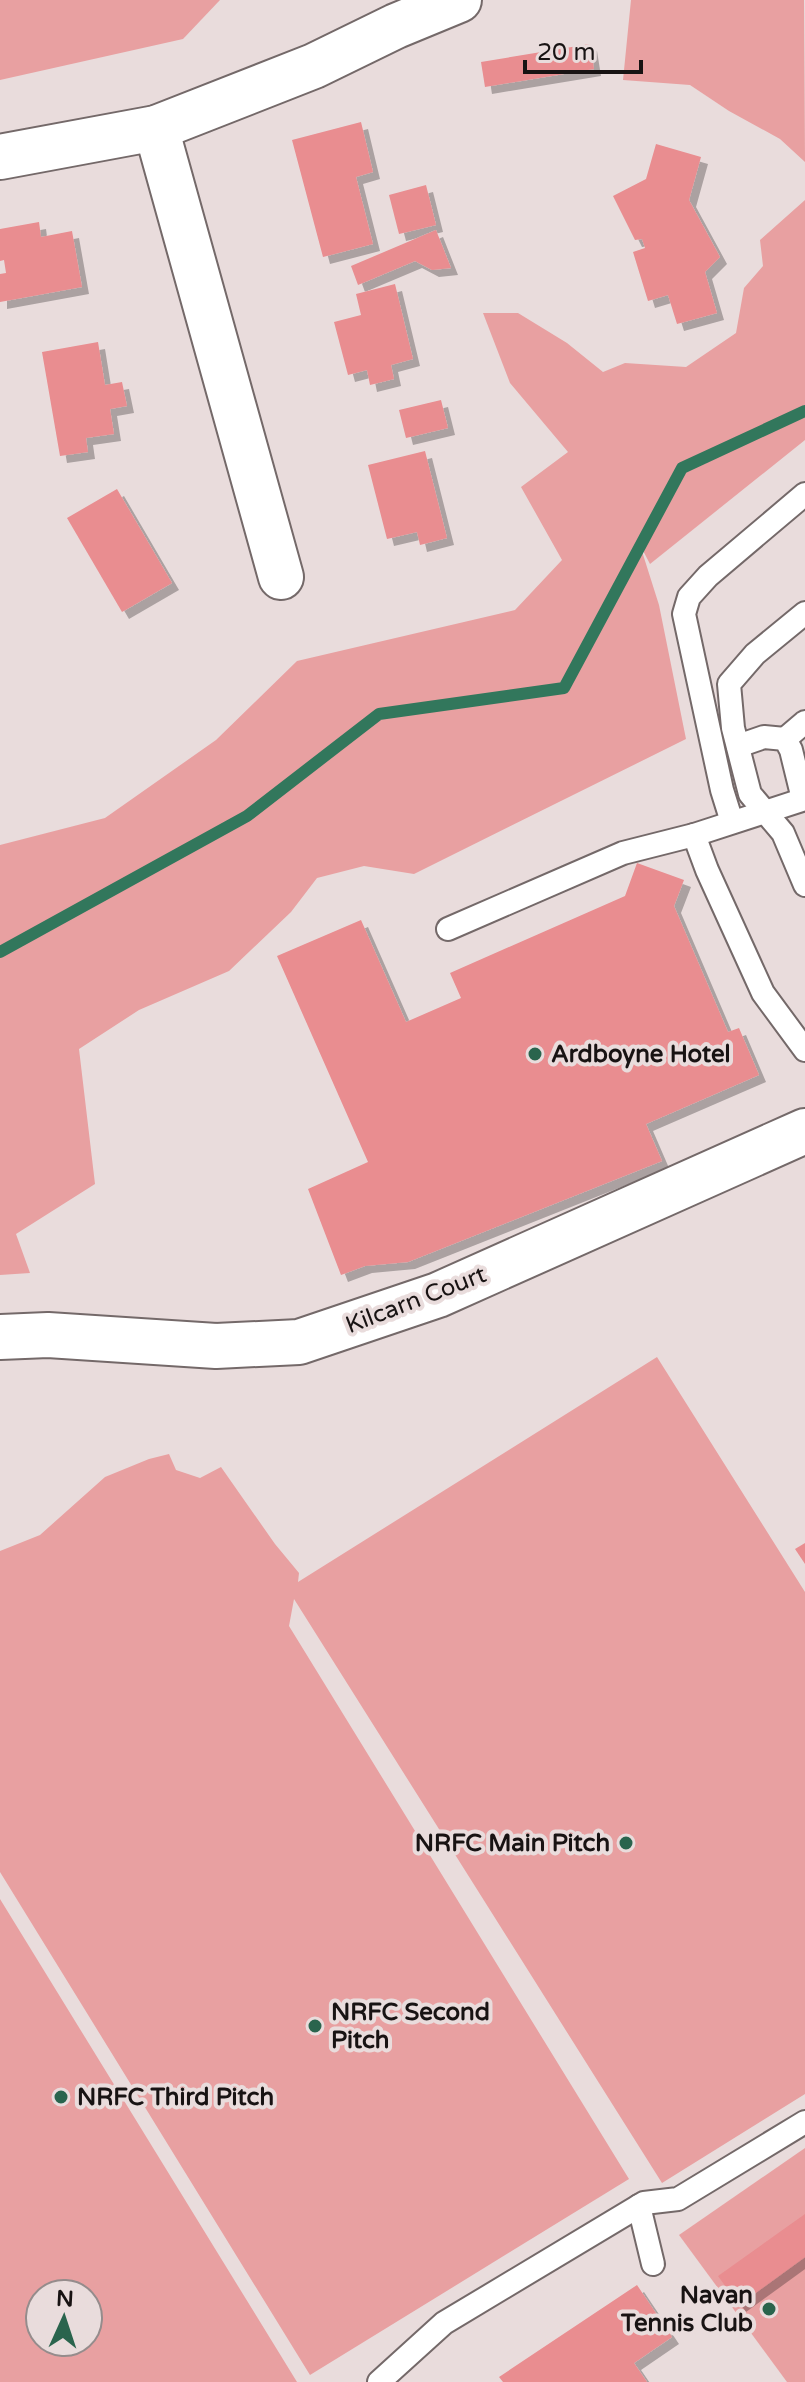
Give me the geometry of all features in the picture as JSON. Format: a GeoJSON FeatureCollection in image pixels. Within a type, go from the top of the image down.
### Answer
{"type":"FeatureCollection","features":[{"type":"Feature","properties":{"kind":"street"},"geometry":{"type":"LineString","coordinates":[[0,157],[156,128],[314,66],[396,26],[459,0]]}},
{"type":"Feature","properties":{"kind":"street"},"geometry":{"type":"LineString","coordinates":[[156,128],[281,577]]}},
{"type":"Feature","properties":{"kind":"street","name":"Kilcarn Court"},"geometry":{"type":"LineString","coordinates":[[0,1337],[48,1335],[216,1346],[299,1342],[438,1295],[805,1131]]}},
{"type":"Feature","properties":{"kind":"lane"},"geometry":{"type":"LineString","coordinates":[[732,822],[722,790],[684,614],[689,597],[708,576],[805,494]]}},
{"type":"Feature","properties":{"kind":"lane"},"geometry":{"type":"LineString","coordinates":[[805,613],[755,654],[729,684],[733,728],[750,794],[783,833],[805,885]]}},
{"type":"Feature","properties":{"kind":"lane"},"geometry":{"type":"LineString","coordinates":[[738,746],[764,737],[785,739],[805,722]]}},
{"type":"Feature","properties":{"kind":"lane"},"geometry":{"type":"LineString","coordinates":[[448,929],[623,853],[694,835],[804,799],[785,739]]}},
{"type":"Feature","properties":{"kind":"lane"},"geometry":{"type":"LineString","coordinates":[[694,835],[763,993],[805,1050]]}},
{"type":"Feature","properties":{"kind":"lane"},"geometry":{"type":"LineString","coordinates":[[379,2382],[444,2323],[644,2203],[678,2199],[805,2122]]}},
{"type":"Feature","properties":{"kind":"lane"},"geometry":{"type":"LineString","coordinates":[[639,2206],[653,2264]]}},
{"type":"Feature","properties":{"kind":"shaded area"},"geometry":{"type":"Polygon","coordinates":[[[0,0],[220,0],[183,39],[0,80],[0,0]]]}},
{"type":"Feature","properties":{"kind":"shaded area"},"geometry":{"type":"Polygon","coordinates":[[[631,0],[804,0],[805,162],[780,139],[690,85],[623,80],[631,0]]]}},
{"type":"Feature","properties":{"kind":"shaded area"},"geometry":{"type":"Polygon","coordinates":[[[805,200],[805,440],[650,564],[640,545],[659,605],[686,739],[414,874],[364,866],[317,878],[291,912],[229,971],[139,1010],[79,1049],[95,1184],[16,1234],[30,1273],[0,1275],[0,845],[105,818],[216,740],[297,661],[515,610],[562,560],[521,487],[568,452],[510,383],[483,313],[518,313],[567,343],[603,372],[625,363],[686,367],[736,333],[744,288],[763,266],[760,240],[805,200]]]}},
{"type":"Feature","properties":{"kind":"shaded area"},"geometry":{"type":"Polygon","coordinates":[[[657,1357],[805,1592],[805,2094],[662,2183],[294,1599],[289,1626],[629,2179],[310,2375],[0,1872],[0,1551],[40,1535],[105,1477],[169,1454],[176,1470],[200,1478],[221,1467],[299,1573],[298,1582],[657,1357]]]}},
{"type":"Feature","properties":{"kind":"shaded area","name":"NRFC Third Pitch"},"geometry":{"type":"Polygon","coordinates":[[[0,1899],[297,2382],[0,2382],[0,1899]]]}},
{"type":"Feature","properties":{"kind":"shaded area","name":"Navan Tennis Club"},"geometry":{"type":"Polygon","coordinates":[[[805,2148],[805,2382],[787,2382],[679,2235],[805,2148]]]}},
{"type":"Feature","properties":{"kind":"building"},"geometry":{"type":"Polygon","coordinates":[[[590,44],[594,69],[485,87],[481,62],[590,44]]]}},
{"type":"Feature","properties":{"kind":"building"},"geometry":{"type":"Polygon","coordinates":[[[361,122],[373,172],[356,177],[373,244],[323,257],[292,140],[361,122]]]}},
{"type":"Feature","properties":{"kind":"building"},"geometry":{"type":"Polygon","coordinates":[[[656,144],[701,157],[689,200],[720,257],[705,272],[717,313],[677,324],[668,295],[648,301],[633,252],[645,248],[642,239],[635,240],[613,196],[646,179],[656,144]]]}},
{"type":"Feature","properties":{"kind":"building"},"geometry":{"type":"Polygon","coordinates":[[[426,185],[436,225],[399,234],[389,195],[426,185]]]}},
{"type":"Feature","properties":{"kind":"building"},"geometry":{"type":"Polygon","coordinates":[[[39,222],[41,237],[72,231],[82,287],[0,302],[0,274],[6,273],[4,260],[0,261],[0,229],[39,222]]]}},
{"type":"Feature","properties":{"kind":"building"},"geometry":{"type":"Polygon","coordinates":[[[436,230],[451,268],[432,270],[415,261],[358,285],[351,266],[436,230]]]}},
{"type":"Feature","properties":{"kind":"building"},"geometry":{"type":"Polygon","coordinates":[[[395,284],[413,359],[391,365],[394,379],[370,385],[367,370],[348,375],[334,322],[361,315],[356,294],[395,284]]]}},
{"type":"Feature","properties":{"kind":"building"},"geometry":{"type":"Polygon","coordinates":[[[98,342],[105,385],[122,382],[127,406],[110,409],[114,434],[86,438],[88,452],[60,456],[42,352],[98,342]]]}},
{"type":"Feature","properties":{"kind":"building"},"geometry":{"type":"Polygon","coordinates":[[[441,400],[448,428],[406,438],[399,410],[441,400]]]}},
{"type":"Feature","properties":{"kind":"building"},"geometry":{"type":"Polygon","coordinates":[[[425,451],[447,538],[420,545],[417,532],[387,539],[368,465],[425,451]]]}},
{"type":"Feature","properties":{"kind":"building"},"geometry":{"type":"Polygon","coordinates":[[[117,489],[172,583],[122,612],[67,518],[117,489]]]}},
{"type":"Feature","properties":{"kind":"building","name":"Ardboyne Hotel"},"geometry":{"type":"Polygon","coordinates":[[[637,863],[684,880],[674,906],[728,1032],[739,1028],[759,1075],[646,1124],[662,1161],[408,1262],[365,1266],[341,1275],[308,1189],[368,1162],[277,956],[361,920],[406,1022],[461,998],[450,973],[625,896],[637,863]]]}},
{"type":"Feature","properties":{"kind":"building"},"geometry":{"type":"Polygon","coordinates":[[[805,1543],[805,1564],[795,1549],[805,1543]]]}},
{"type":"Feature","properties":{"kind":"building"},"geometry":{"type":"Polygon","coordinates":[[[805,2214],[805,2257],[739,2305],[718,2276],[805,2214]]]}},
{"type":"Feature","properties":{"kind":"building"},"geometry":{"type":"Polygon","coordinates":[[[637,2285],[672,2337],[634,2363],[647,2382],[503,2382],[499,2377],[637,2285]]]}},
{"type":"Feature","properties":{"kind":"waterway"},"geometry":{"type":"LineString","coordinates":[[0,952],[247,816],[379,714],[564,688],[682,468],[805,411]]}},
{"type":"Feature","properties":{"kind":"place","name":"Ardboyne Hotel"},"geometry":{"type":"Point","coordinates":[535,1054]}},
{"type":"Feature","properties":{"kind":"place","name":"NRFC Main Pitch"},"geometry":{"type":"Point","coordinates":[626,1843]}},
{"type":"Feature","properties":{"kind":"place","name":"NRFC Second Pitch"},"geometry":{"type":"Point","coordinates":[315,2026]}},
{"type":"Feature","properties":{"kind":"place","name":"NRFC Third Pitch"},"geometry":{"type":"Point","coordinates":[61,2097]}},
{"type":"Feature","properties":{"kind":"place","name":"Navan Tennis Club"},"geometry":{"type":"Point","coordinates":[769,2309]}}]}
